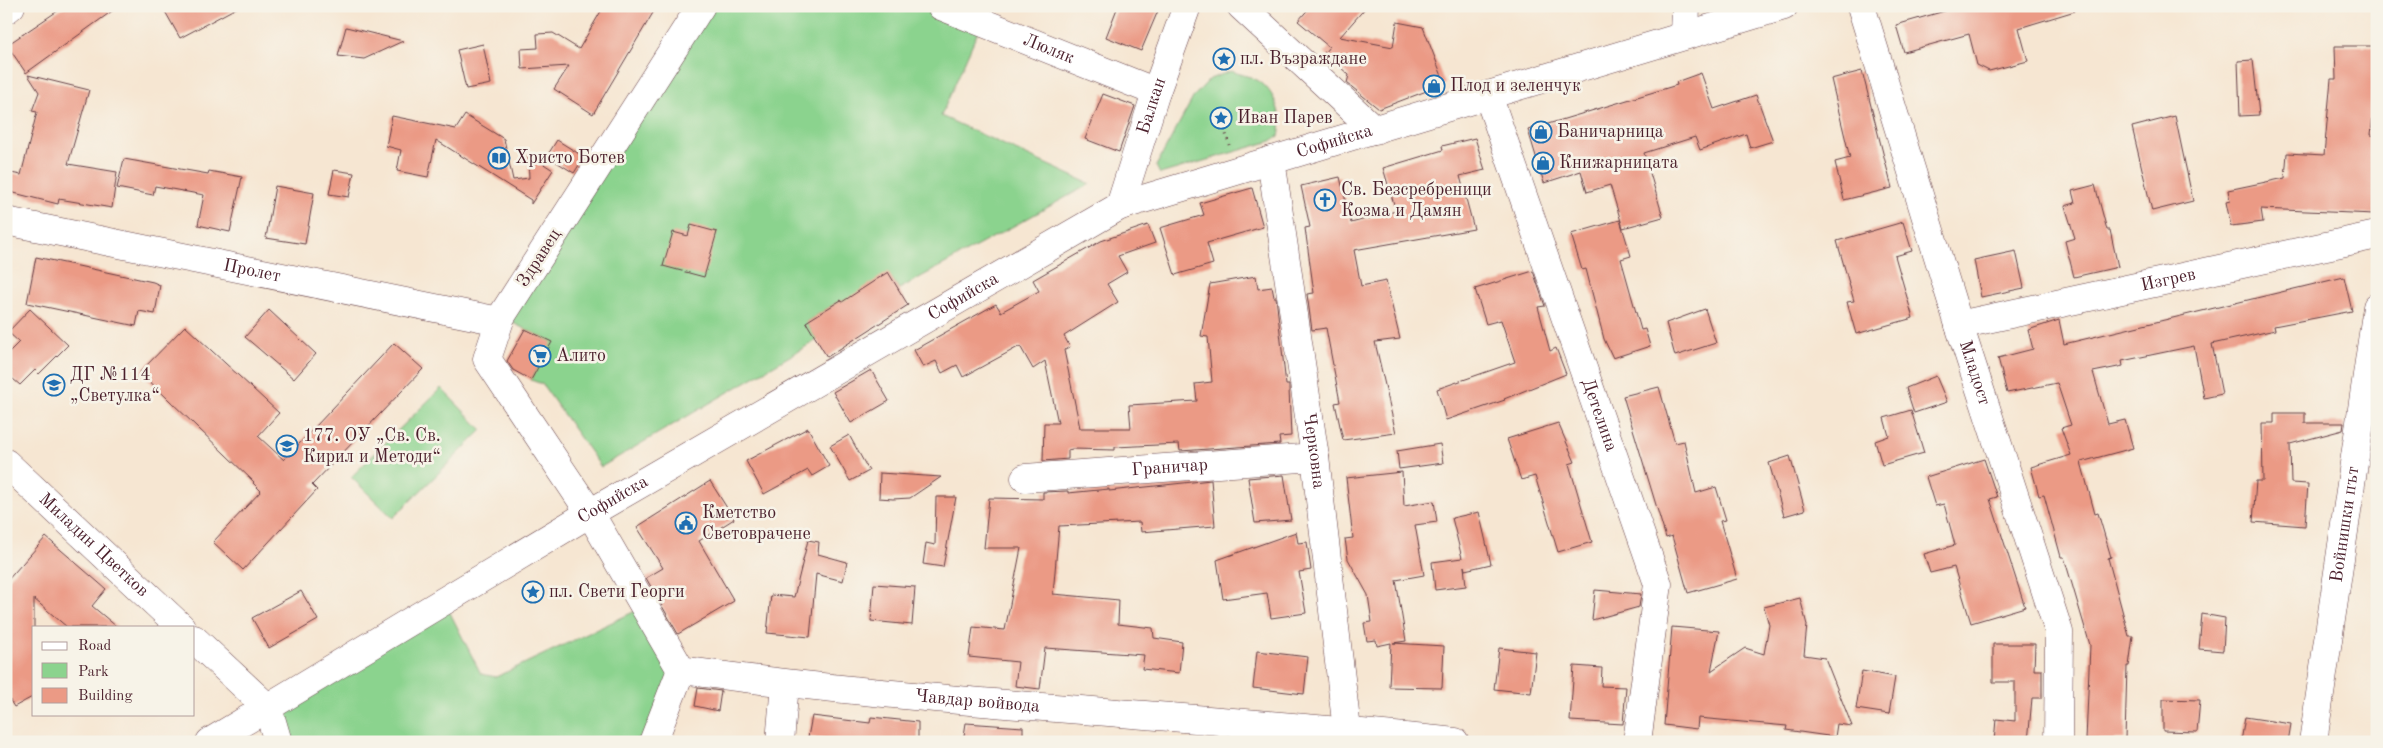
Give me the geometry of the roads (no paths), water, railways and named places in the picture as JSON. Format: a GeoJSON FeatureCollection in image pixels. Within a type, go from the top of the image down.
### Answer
{"type":"FeatureCollection","features":[{"type":"Feature","properties":{"kind":"street"},"geometry":{"type":"LineString","coordinates":[[6,10],[11,6]]}},
{"type":"Feature","properties":{"kind":"street","name":"Здравец"},"geometry":{"type":"LineString","coordinates":[[590,513],[487,359],[499,321],[701,6]]}},
{"type":"Feature","properties":{"kind":"street","name":"Люляк"},"geometry":{"type":"LineString","coordinates":[[941,6],[1156,92]]}},
{"type":"Feature","properties":{"kind":"street","name":"Балкан"},"geometry":{"type":"LineString","coordinates":[[1120,206],[1156,92],[1187,6]]}},
{"type":"Feature","properties":{"kind":"street"},"geometry":{"type":"LineString","coordinates":[[1241,6],[1375,130]]}},
{"type":"Feature","properties":{"kind":"street"},"geometry":{"type":"LineString","coordinates":[[1685,35],[1686,6]]}},
{"type":"Feature","properties":{"kind":"street","name":"Софийска"},"geometry":{"type":"LineString","coordinates":[[210,742],[590,513],[1120,206],[1784,6]]}},
{"type":"Feature","properties":{"kind":"street","name":"Младост"},"geometry":{"type":"LineString","coordinates":[[1861,6],[1958,325],[2059,632],[2058,742]]}},
{"type":"Feature","properties":{"kind":"street","name":"Детелина"},"geometry":{"type":"LineString","coordinates":[[1488,95],[1658,584],[1637,742]]}},
{"type":"Feature","properties":{"kind":"street","name":"Черковна"},"geometry":{"type":"LineString","coordinates":[[1271,160],[1314,457],[1345,736]]}},
{"type":"Feature","properties":{"kind":"street","name":"Пролет"},"geometry":{"type":"LineString","coordinates":[[6,221],[499,321]]}},
{"type":"Feature","properties":{"kind":"street","name":"Изгрев"},"geometry":{"type":"LineString","coordinates":[[1958,325],[2377,235]]}},
{"type":"Feature","properties":{"kind":"street","name":"Войнишки път"},"geometry":{"type":"LineString","coordinates":[[2313,742],[2377,307]]}},
{"type":"Feature","properties":{"kind":"street","name":"Граничар"},"geometry":{"type":"LineString","coordinates":[[1025,478],[1314,457]]}},
{"type":"Feature","properties":{"kind":"street","name":"Миладин Цветков"},"geometry":{"type":"LineString","coordinates":[[6,464],[180,626]]}},
{"type":"Feature","properties":{"kind":"street"},"geometry":{"type":"LineString","coordinates":[[590,513],[681,670],[653,742]]}},
{"type":"Feature","properties":{"kind":"street"},"geometry":{"type":"LineString","coordinates":[[195,640],[268,708],[278,742]]}},
{"type":"Feature","properties":{"kind":"street","name":"Чавдар войвода"},"geometry":{"type":"LineString","coordinates":[[681,670],[785,684],[1345,736],[1455,742]]}},
{"type":"Feature","properties":{"kind":"street"},"geometry":{"type":"LineString","coordinates":[[780,742],[785,684]]}},
{"type":"Feature","properties":{"kind":"place","name":"пл. Възраждане"},"geometry":{"type":"Point","coordinates":[1224,59]}},
{"type":"Feature","properties":{"kind":"place","name":"Плод и зеленчук"},"geometry":{"type":"Point","coordinates":[1434,86]}},
{"type":"Feature","properties":{"kind":"place","name":"Иван Парев"},"geometry":{"type":"Point","coordinates":[1221,118]}},
{"type":"Feature","properties":{"kind":"place","name":"Баничарница"},"geometry":{"type":"Point","coordinates":[1541,132]}},
{"type":"Feature","properties":{"kind":"place","name":"Христо Ботев"},"geometry":{"type":"Point","coordinates":[499,158]}},
{"type":"Feature","properties":{"kind":"place","name":"Книжарницата"},"geometry":{"type":"Point","coordinates":[1543,163]}},
{"type":"Feature","properties":{"kind":"place","name":"Св. Безсребреници Козма и Дамян"},"geometry":{"type":"Point","coordinates":[1325,200]}},
{"type":"Feature","properties":{"kind":"place","name":"Алито"},"geometry":{"type":"Point","coordinates":[540,356]}},
{"type":"Feature","properties":{"kind":"place","name":"ДГ №114 „Светулка“"},"geometry":{"type":"Point","coordinates":[54,385]}},
{"type":"Feature","properties":{"kind":"place","name":"177. ОУ „Св. Св. Кирил и Методи“"},"geometry":{"type":"Point","coordinates":[287,446]}},
{"type":"Feature","properties":{"kind":"place","name":"Кметство Световрачене"},"geometry":{"type":"Point","coordinates":[686,523]}},
{"type":"Feature","properties":{"kind":"place","name":"пл. Свети Георги"},"geometry":{"type":"Point","coordinates":[533,592]}}]}
